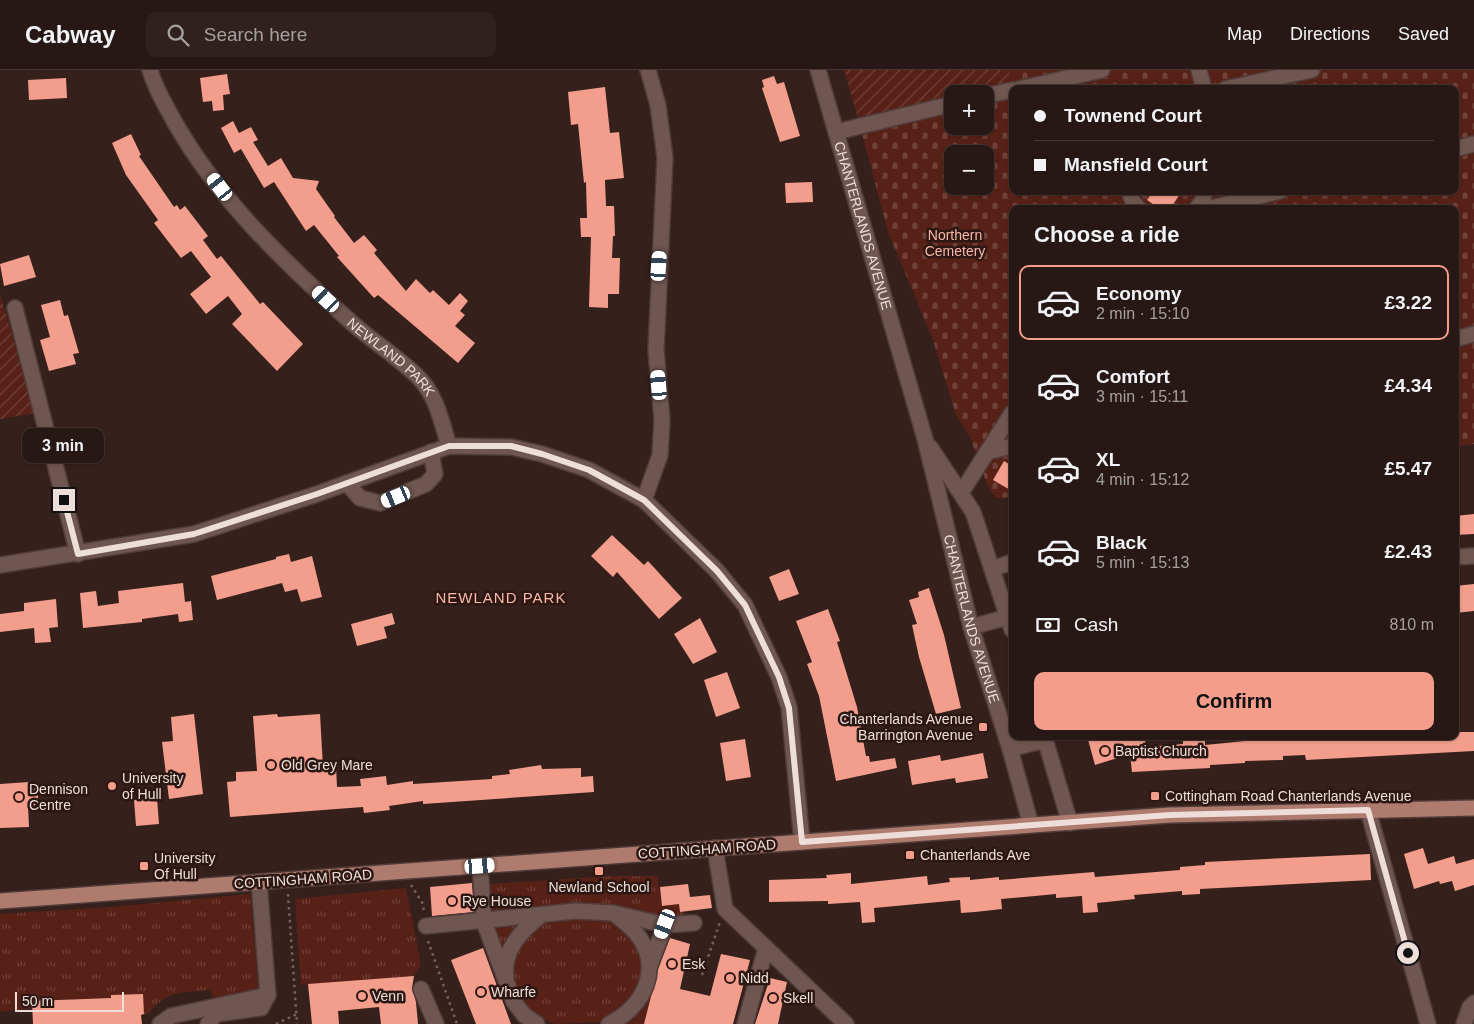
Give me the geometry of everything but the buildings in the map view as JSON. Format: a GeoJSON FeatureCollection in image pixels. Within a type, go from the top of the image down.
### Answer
{"type":"FeatureCollection","features":[{"type":"Feature","properties":{"kind":"main road","name":"COTTINGHAM ROAD"},"geometry":{"type":"LineString","coordinates":[[0,901],[1170,815],[1474,808]]}},
{"type":"Feature","properties":{"kind":"street","name":"NEWLAND PARK"},"geometry":{"type":"LineString","coordinates":[[150,70],[154,85],[190,149],[273,250],[352,323],[420,378],[439,411],[449,446]]}},
{"type":"Feature","properties":{"kind":"street"},"geometry":{"type":"LineString","coordinates":[[644,500],[660,455],[662,420],[656,350],[665,158],[658,105],[648,70]]}},
{"type":"Feature","properties":{"kind":"street","name":"CHANTERLANDS AVENUE"},"geometry":{"type":"LineString","coordinates":[[818,70],[925,439],[971,627],[1010,749],[1031,825]]}},
{"type":"Feature","properties":{"kind":"street"},"geometry":{"type":"LineString","coordinates":[[1036,85],[1102,70]]}},
{"type":"Feature","properties":{"kind":"street"},"geometry":{"type":"LineString","coordinates":[[1199,70],[1203,85]]}},
{"type":"Feature","properties":{"kind":"street"},"geometry":{"type":"LineString","coordinates":[[1243,85],[1312,70]]}},
{"type":"Feature","properties":{"kind":"street"},"geometry":{"type":"LineString","coordinates":[[994,94],[1009,91]]}},
{"type":"Feature","properties":{"kind":"street"},"geometry":{"type":"LineString","coordinates":[[836,132],[944,106]]}},
{"type":"Feature","properties":{"kind":"street"},"geometry":{"type":"LineString","coordinates":[[1459,148],[1474,144]]}},
{"type":"Feature","properties":{"kind":"street"},"geometry":{"type":"LineString","coordinates":[[1223,205],[1264,195]]}},
{"type":"Feature","properties":{"kind":"street"},"geometry":{"type":"LineString","coordinates":[[15,308],[78,554]]}},
{"type":"Feature","properties":{"kind":"street"},"geometry":{"type":"LineString","coordinates":[[1459,338],[1474,334]]}},
{"type":"Feature","properties":{"kind":"street"},"geometry":{"type":"LineString","coordinates":[[961,492],[1009,418]]}},
{"type":"Feature","properties":{"kind":"street","name":"CHANTERLANDS AVENUE"},"geometry":{"type":"LineString","coordinates":[[925,439],[974,512],[1009,621]]}},
{"type":"Feature","properties":{"kind":"street"},"geometry":{"type":"LineString","coordinates":[[0,565],[194,534],[347,483],[449,446],[511,446],[589,470],[644,500],[717,571],[745,605],[779,677],[789,708],[802,842]]}},
{"type":"Feature","properties":{"kind":"street"},"geometry":{"type":"LineString","coordinates":[[987,452],[1009,447]]}},
{"type":"Feature","properties":{"kind":"street"},"geometry":{"type":"LineString","coordinates":[[347,483],[360,498],[380,503],[426,484],[435,474],[431,452]]}},
{"type":"Feature","properties":{"kind":"street"},"geometry":{"type":"LineString","coordinates":[[1459,557],[1474,556]]}},
{"type":"Feature","properties":{"kind":"street"},"geometry":{"type":"LineString","coordinates":[[992,569],[1009,563]]}},
{"type":"Feature","properties":{"kind":"street"},"geometry":{"type":"LineString","coordinates":[[971,627],[1009,624]]}},
{"type":"Feature","properties":{"kind":"street"},"geometry":{"type":"LineString","coordinates":[[1010,749],[1038,740]]}},
{"type":"Feature","properties":{"kind":"street"},"geometry":{"type":"LineString","coordinates":[[1045,740],[1070,823]]}},
{"type":"Feature","properties":{"kind":"street"},"geometry":{"type":"LineString","coordinates":[[1368,810],[1428,1024]]}},
{"type":"Feature","properties":{"kind":"street"},"geometry":{"type":"LineString","coordinates":[[715,848],[725,909],[846,1024]]}},
{"type":"Feature","properties":{"kind":"street"},"geometry":{"type":"LineString","coordinates":[[480,866],[484,922],[507,986],[514,1002],[524,1015],[537,1024]]}},
{"type":"Feature","properties":{"kind":"street"},"geometry":{"type":"LineString","coordinates":[[208,1024],[216,1014],[261,1008],[268,995],[259,882]]}},
{"type":"Feature","properties":{"kind":"street"},"geometry":{"type":"LineString","coordinates":[[426,926],[576,912],[613,913],[665,924],[694,923]]}},
{"type":"Feature","properties":{"kind":"street"},"geometry":{"type":"LineString","coordinates":[[613,913],[637,934],[650,965]]}},
{"type":"Feature","properties":{"kind":"street"},"geometry":{"type":"LineString","coordinates":[[507,986],[505,969],[513,944],[519,934],[540,916]]}},
{"type":"Feature","properties":{"kind":"street"},"geometry":{"type":"LineString","coordinates":[[609,1024],[634,1008],[647,983],[650,965],[665,924]]}},
{"type":"Feature","properties":{"kind":"street"},"geometry":{"type":"LineString","coordinates":[[745,1024],[766,948]]}},
{"type":"Feature","properties":{"kind":"street"},"geometry":{"type":"LineString","coordinates":[[422,989],[436,1024]]}},
{"type":"Feature","properties":{"kind":"street"},"geometry":{"type":"LineString","coordinates":[[160,1024],[171,1016],[268,995]]}},
{"type":"Feature","properties":{"kind":"street"},"geometry":{"type":"LineString","coordinates":[[1464,1024],[1470,1007],[1474,1003]]}},
{"type":"Feature","properties":{"kind":"path"},"geometry":{"type":"LineString","coordinates":[[408,871],[412,888],[423,904],[434,962],[457,1024]]}},
{"type":"Feature","properties":{"kind":"path"},"geometry":{"type":"LineString","coordinates":[[286,880],[297,1024]]}},
{"type":"Feature","properties":{"kind":"path"},"geometry":{"type":"LineString","coordinates":[[702,975],[725,909]]}},
{"type":"Feature","properties":{"kind":"path"},"geometry":{"type":"LineString","coordinates":[[276,1024],[296,1014]]}},
{"type":"Feature","properties":{"kind":"green space"},"geometry":{"type":"Polygon","coordinates":[[[844,70],[1008,70],[1011,81],[994,86],[944,85],[944,99],[859,122],[844,70]]]}},
{"type":"Feature","properties":{"kind":"green space","name":"Northern Cemetery"},"geometry":{"type":"Polygon","coordinates":[[[1008,70],[1474,70],[1474,444],[1459,446],[1459,205],[1009,205],[1009,497],[996,498],[987,484],[970,437],[956,415],[932,337],[888,232],[859,122],[944,99],[944,135],[994,135],[994,86],[1011,81],[1008,70]]]}},
{"type":"Feature","properties":{"kind":"green space"},"geometry":{"type":"Polygon","coordinates":[[[0,294],[35,413],[0,419],[0,294]]]}},
{"type":"Feature","properties":{"kind":"green space"},"geometry":{"type":"Polygon","coordinates":[[[613,876],[657,876],[662,905],[679,904],[680,912],[684,912],[686,921],[661,919],[632,910],[581,906],[490,917],[487,884],[613,876]]]}},
{"type":"Feature","properties":{"kind":"green space"},"geometry":{"type":"Polygon","coordinates":[[[406,888],[421,964],[414,976],[301,985],[295,899],[406,888]]]}},
{"type":"Feature","properties":{"kind":"green space"},"geometry":{"type":"Polygon","coordinates":[[[250,894],[258,986],[249,995],[214,1000],[210,990],[183,992],[162,1000],[148,1014],[144,1014],[142,994],[111,995],[111,998],[32,1001],[32,1008],[0,1012],[0,914],[111,907],[250,894]]]}},
{"type":"Feature","properties":{"kind":"green space"},"geometry":{"type":"Polygon","coordinates":[[[540,916],[505,969],[484,922],[540,916]]]}},
{"type":"Feature","properties":{"kind":"green space"},"geometry":{"type":"Polygon","coordinates":[[[588,916],[599,917],[618,924],[626,930],[638,945],[643,966],[639,993],[603,1022],[555,1024],[529,1013],[514,990],[512,961],[518,944],[543,922],[588,916]]]}},
{"type":"Feature","properties":{"kind":"green space"},"geometry":{"type":"Polygon","coordinates":[[[646,987],[654,989],[646,1024],[619,1024],[646,987]]]}},
{"type":"Feature","properties":{"kind":"place","name":"Chanterlands Avenue Barrington Avenue"},"geometry":{"type":"Point","coordinates":[983,727]}},
{"type":"Feature","properties":{"kind":"place","name":"Baptist Church"},"geometry":{"type":"Point","coordinates":[1105,751]}},
{"type":"Feature","properties":{"kind":"place","name":"Old Grey Mare"},"geometry":{"type":"Point","coordinates":[271,765]}},
{"type":"Feature","properties":{"kind":"place","name":"University of Hull"},"geometry":{"type":"Point","coordinates":[112,786]}},
{"type":"Feature","properties":{"kind":"place","name":"Cottingham Road Chanterlands Avenue"},"geometry":{"type":"Point","coordinates":[1155,796]}},
{"type":"Feature","properties":{"kind":"place","name":"Dennison Centre"},"geometry":{"type":"Point","coordinates":[19,797]}},
{"type":"Feature","properties":{"kind":"place","name":"Chanterlands Ave"},"geometry":{"type":"Point","coordinates":[910,855]}},
{"type":"Feature","properties":{"kind":"place","name":"University Of Hull"},"geometry":{"type":"Point","coordinates":[144,866]}},
{"type":"Feature","properties":{"kind":"place","name":"Newland School"},"geometry":{"type":"Point","coordinates":[599,871]}},
{"type":"Feature","properties":{"kind":"place","name":"Rye House"},"geometry":{"type":"Point","coordinates":[452,901]}},
{"type":"Feature","properties":{"kind":"place","name":"Esk"},"geometry":{"type":"Point","coordinates":[672,964]}},
{"type":"Feature","properties":{"kind":"place","name":"Nidd"},"geometry":{"type":"Point","coordinates":[730,978]}},
{"type":"Feature","properties":{"kind":"place","name":"Wharfe"},"geometry":{"type":"Point","coordinates":[481,992]}},
{"type":"Feature","properties":{"kind":"place","name":"Venn"},"geometry":{"type":"Point","coordinates":[362,996]}},
{"type":"Feature","properties":{"kind":"place","name":"Skell"},"geometry":{"type":"Point","coordinates":[773,998]}},
{"type":"Feature","properties":{"kind":"district","name":"NEWLAND PARK"},"geometry":{"type":"Point","coordinates":[501,597]}},
{"type":"Feature","properties":{"kind":"route"},"geometry":{"type":"LineString","coordinates":[[64,500],[78,554],[194,534],[317,494],[449,446],[511,446],[542,454],[589,470],[644,500],[717,571],[745,605],[779,677],[789,708],[802,842],[1170,815],[1368,810],[1408,953]]}}]}
